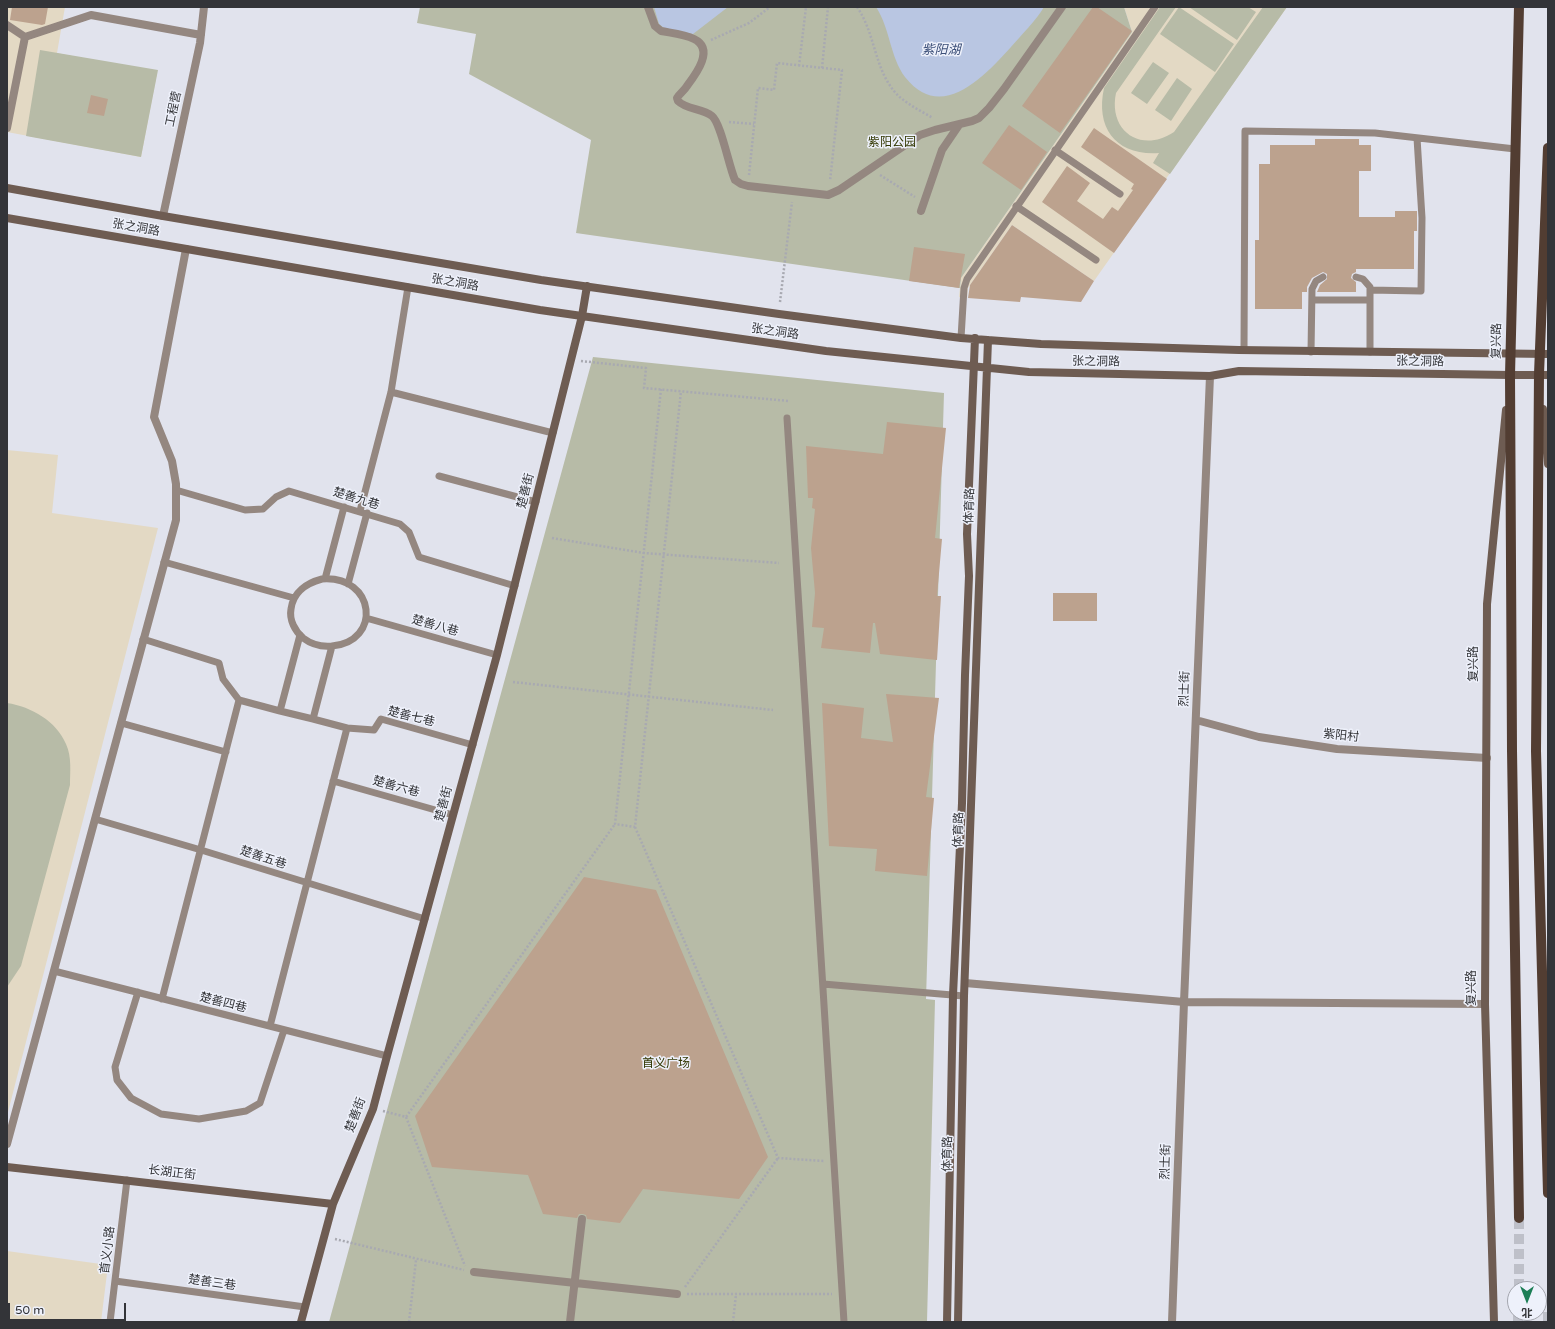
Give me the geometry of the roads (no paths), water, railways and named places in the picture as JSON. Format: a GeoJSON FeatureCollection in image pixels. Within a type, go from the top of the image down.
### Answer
{"type":"FeatureCollection","features":[{"type":"Feature","properties":{"kind":"main road","name":"复兴路"},"geometry":{"type":"LineString","coordinates":[[1494,1322],[1485,1004],[1487,604],[1510,376],[1519,7]]}},
{"type":"Feature","properties":{"kind":"main road"},"geometry":{"type":"LineString","coordinates":[[1548,148],[1536,751],[1548,1193]]}},
{"type":"Feature","properties":{"kind":"main road","name":"张之洞路"},"geometry":{"type":"LineString","coordinates":[[7,188],[540,280],[961,338],[1041,344],[1311,352],[1544,354]]}},
{"type":"Feature","properties":{"kind":"main road","name":"张之洞路"},"geometry":{"type":"LineString","coordinates":[[7,218],[582,316],[818,350],[973,367],[1029,372],[1210,376],[1239,371],[1510,376],[1544,375]]}},
{"type":"Feature","properties":{"kind":"main road","name":"楚善街"},"geometry":{"type":"LineString","coordinates":[[301,1322],[333,1204],[373,1109],[497,656],[582,316],[587,286]]}},
{"type":"Feature","properties":{"kind":"main road"},"geometry":{"type":"LineString","coordinates":[[947,1322],[953,995],[962,802],[969,576],[967,534],[975,338]]}},
{"type":"Feature","properties":{"kind":"main road","name":"体育路"},"geometry":{"type":"LineString","coordinates":[[958,1322],[964,996],[988,340]]}},
{"type":"Feature","properties":{"kind":"main road"},"geometry":{"type":"LineString","coordinates":[[1544,375],[1548,464]]}},
{"type":"Feature","properties":{"kind":"main road"},"geometry":{"type":"LineString","coordinates":[[1510,376],[1512,742],[1519,1218]]}},
{"type":"Feature","properties":{"kind":"main road","name":"长湖正街"},"geometry":{"type":"LineString","coordinates":[[7,1167],[333,1204]]}},
{"type":"Feature","properties":{"kind":"street","name":"工程营"},"geometry":{"type":"LineString","coordinates":[[163,216],[201,35],[204,7]]}},
{"type":"Feature","properties":{"kind":"street"},"geometry":{"type":"LineString","coordinates":[[648,7],[656,28],[661,31],[693,38],[700,44],[704,54],[702,61],[687,87],[677,98],[680,103],[706,112],[716,120],[735,180],[748,186],[828,195],[839,190],[920,135],[959,125],[978,118],[989,108],[1062,7]]}},
{"type":"Feature","properties":{"kind":"street"},"geometry":{"type":"LineString","coordinates":[[25,37],[92,11],[201,35]]}},
{"type":"Feature","properties":{"kind":"street"},"geometry":{"type":"LineString","coordinates":[[7,25],[25,37]]}},
{"type":"Feature","properties":{"kind":"street"},"geometry":{"type":"LineString","coordinates":[[7,128],[25,37]]}},
{"type":"Feature","properties":{"kind":"street"},"geometry":{"type":"LineString","coordinates":[[922,207],[942,150],[959,125]]}},
{"type":"Feature","properties":{"kind":"street"},"geometry":{"type":"LineString","coordinates":[[7,1144],[176,520],[176,490],[172,461],[154,417],[186,249]]}},
{"type":"Feature","properties":{"kind":"street","name":"烈士街"},"geometry":{"type":"LineString","coordinates":[[1172,1322],[1210,376]]}},
{"type":"Feature","properties":{"kind":"street","name":"紫阳村"},"geometry":{"type":"LineString","coordinates":[[1196,720],[1260,737],[1337,749],[1486,758]]}},
{"type":"Feature","properties":{"kind":"street"},"geometry":{"type":"LineString","coordinates":[[965,983],[1184,1002],[1485,1004]]}},
{"type":"Feature","properties":{"kind":"street"},"geometry":{"type":"LineString","coordinates":[[570,1322],[582,1219]]}},
{"type":"Feature","properties":{"kind":"street"},"geometry":{"type":"LineString","coordinates":[[474,1272],[679,1294]]}},
{"type":"Feature","properties":{"kind":"lane"},"geometry":{"type":"LineString","coordinates":[[961,338],[965,282],[1016,206],[1155,7]]}},
{"type":"Feature","properties":{"kind":"lane"},"geometry":{"type":"LineString","coordinates":[[1244,350],[1245,132],[1375,133],[1515,149]]}},
{"type":"Feature","properties":{"kind":"lane"},"geometry":{"type":"LineString","coordinates":[[1370,290],[1421,291],[1422,218],[1417,138]]}},
{"type":"Feature","properties":{"kind":"lane"},"geometry":{"type":"LineString","coordinates":[[1055,150],[1120,194]]}},
{"type":"Feature","properties":{"kind":"lane"},"geometry":{"type":"LineString","coordinates":[[1016,206],[1096,260]]}},
{"type":"Feature","properties":{"kind":"lane"},"geometry":{"type":"LineString","coordinates":[[1311,352],[1312,300],[1314,284],[1319,279],[1323,278]]}},
{"type":"Feature","properties":{"kind":"lane"},"geometry":{"type":"LineString","coordinates":[[1356,278],[1363,278],[1367,281],[1370,290],[1370,352]]}},
{"type":"Feature","properties":{"kind":"lane"},"geometry":{"type":"LineString","coordinates":[[348,584],[391,392],[408,287]]}},
{"type":"Feature","properties":{"kind":"lane"},"geometry":{"type":"LineString","coordinates":[[1312,300],[1370,300]]}},
{"type":"Feature","properties":{"kind":"lane"},"geometry":{"type":"LineString","coordinates":[[391,392],[553,433]]}},
{"type":"Feature","properties":{"kind":"lane"},"geometry":{"type":"LineString","coordinates":[[787,418],[844,1322]]}},
{"type":"Feature","properties":{"kind":"lane"},"geometry":{"type":"LineString","coordinates":[[439,476],[536,502]]}},
{"type":"Feature","properties":{"kind":"lane","name":"楚善九巷"},"geometry":{"type":"LineString","coordinates":[[176,490],[245,510],[263,509],[276,497],[289,491],[400,524],[409,532],[419,557],[515,586]]}},
{"type":"Feature","properties":{"kind":"lane"},"geometry":{"type":"LineString","coordinates":[[325,579],[344,507]]}},
{"type":"Feature","properties":{"kind":"lane"},"geometry":{"type":"LineString","coordinates":[[164,562],[294,598]]}},
{"type":"Feature","properties":{"kind":"lane"},"geometry":{"type":"LineString","coordinates":[[325,579],[335,579],[348,584],[358,591],[366,607],[366,618],[362,629],[353,638],[342,644],[332,646],[309,642],[300,635],[295,629],[291,618],[291,607],[294,598],[299,591],[309,584],[325,579]]}},
{"type":"Feature","properties":{"kind":"lane","name":"楚善八巷"},"geometry":{"type":"LineString","coordinates":[[366,618],[497,656]]}},
{"type":"Feature","properties":{"kind":"lane"},"geometry":{"type":"LineString","coordinates":[[280,711],[300,635]]}},
{"type":"Feature","properties":{"kind":"lane"},"geometry":{"type":"LineString","coordinates":[[143,639],[219,663],[223,679],[239,700],[347,728],[270,1026]]}},
{"type":"Feature","properties":{"kind":"lane"},"geometry":{"type":"LineString","coordinates":[[313,719],[332,646]]}},
{"type":"Feature","properties":{"kind":"lane"},"geometry":{"type":"LineString","coordinates":[[162,999],[239,700]]}},
{"type":"Feature","properties":{"kind":"lane","name":"楚善七巷"},"geometry":{"type":"LineString","coordinates":[[347,728],[374,730],[380,719],[473,745]]}},
{"type":"Feature","properties":{"kind":"lane"},"geometry":{"type":"LineString","coordinates":[[121,723],[226,752]]}},
{"type":"Feature","properties":{"kind":"lane","name":"楚善六巷"},"geometry":{"type":"LineString","coordinates":[[333,781],[453,814]]}},
{"type":"Feature","properties":{"kind":"lane","name":"楚善五巷"},"geometry":{"type":"LineString","coordinates":[[95,819],[425,919]]}},
{"type":"Feature","properties":{"kind":"lane","name":"楚善四巷"},"geometry":{"type":"LineString","coordinates":[[54,971],[387,1056]]}},
{"type":"Feature","properties":{"kind":"lane"},"geometry":{"type":"LineString","coordinates":[[823,984],[964,996]]}},
{"type":"Feature","properties":{"kind":"lane"},"geometry":{"type":"LineString","coordinates":[[138,992],[115,1067],[117,1080],[131,1098],[161,1114],[199,1119],[246,1111],[260,1103],[284,1030]]}},
{"type":"Feature","properties":{"kind":"lane","name":"首义小路"},"geometry":{"type":"LineString","coordinates":[[110,1322],[127,1180]]}},
{"type":"Feature","properties":{"kind":"lane","name":"楚善三巷"},"geometry":{"type":"LineString","coordinates":[[115,1281],[305,1307]]}},
{"type":"Feature","properties":{"kind":"water"},"geometry":{"type":"Polygon","coordinates":[[[654,7],[728,7],[693,34],[664,28],[659,24],[654,7]]]}},
{"type":"Feature","properties":{"kind":"water","name":"紫阳湖"},"geometry":{"type":"Polygon","coordinates":[[[876,7],[1044,7],[1033,23],[1000,59],[975,82],[947,96],[933,96],[919,90],[905,77],[896,61],[881,15],[876,7]]]}},
{"type":"Feature","properties":{"kind":"tunnel"},"geometry":{"type":"LineString","coordinates":[[1519,1218],[1519,1281]]}},
{"type":"Feature","properties":{"kind":"tunnel"},"geometry":{"type":"LineString","coordinates":[[1548,1308],[1548,1322]]}},
{"type":"Feature","properties":{"kind":"park label","name":"紫阳公园"},"geometry":{"type":"Point","coordinates":[892,143]}},
{"type":"Feature","properties":{"kind":"park label","name":"首义广场"},"geometry":{"type":"Point","coordinates":[666,1064]}}]}
